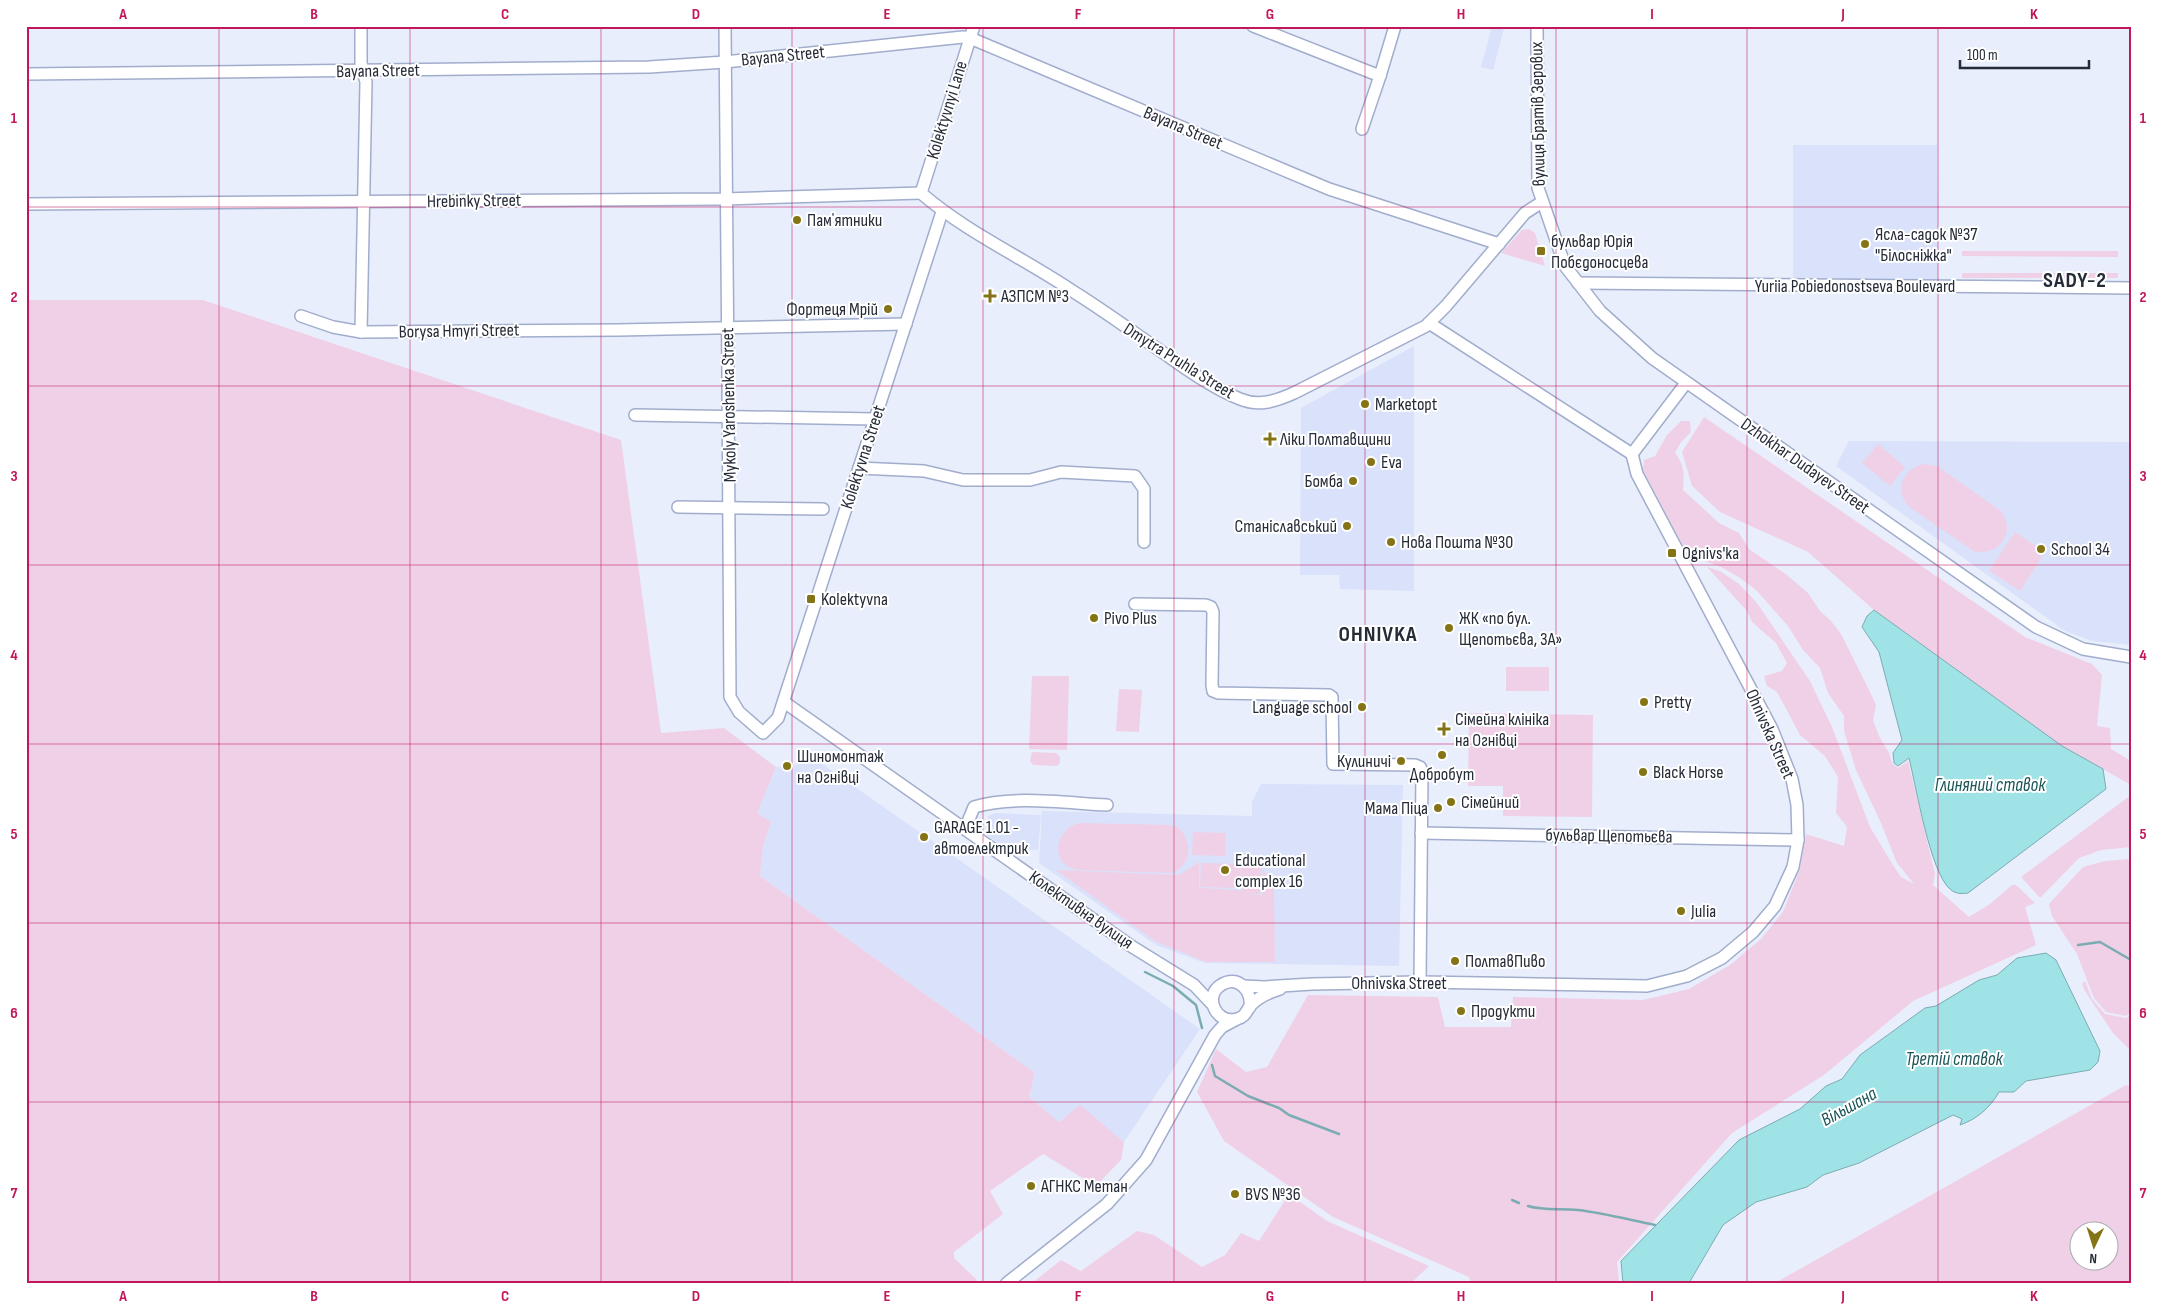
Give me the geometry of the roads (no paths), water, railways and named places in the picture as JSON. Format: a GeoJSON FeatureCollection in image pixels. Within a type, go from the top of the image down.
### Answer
{"type":"FeatureCollection","features":[{"type":"Feature","properties":{"kind":"street"},"geometry":{"type":"LineString","coordinates":[[361,26],[361,63],[366,82],[362,202],[361,332]]}},
{"type":"Feature","properties":{"kind":"street","name":"Mykoly Yaroshenka Street"},"geometry":{"type":"LineString","coordinates":[[725,26],[725,199],[730,417],[730,696],[739,712],[763,733],[778,718],[784,702]]}},
{"type":"Feature","properties":{"kind":"street","name":"Kolektyvnyi Lane"},"geometry":{"type":"LineString","coordinates":[[921,193],[974,26]]}},
{"type":"Feature","properties":{"kind":"street"},"geometry":{"type":"LineString","coordinates":[[1253,26],[1380,76]]}},
{"type":"Feature","properties":{"kind":"street"},"geometry":{"type":"LineString","coordinates":[[1362,129],[1395,26]]}},
{"type":"Feature","properties":{"kind":"street","name":"вулиця Братів Зерових"},"geometry":{"type":"LineString","coordinates":[[1536,26],[1538,188],[1542,202]]}},
{"type":"Feature","properties":{"kind":"street","name":"Bayana Street"},"geometry":{"type":"LineString","coordinates":[[26,74],[649,67],[725,62],[962,37],[970,38],[1329,189],[1499,244]]}},
{"type":"Feature","properties":{"kind":"street","name":"Dmytra Pruhla Street"},"geometry":{"type":"LineString","coordinates":[[921,193],[942,212],[1073,290],[1194,374],[1239,399],[1252,403],[1278,401],[1429,323],[1525,213],[1542,202]]}},
{"type":"Feature","properties":{"kind":"street","name":"Hrebinky Street"},"geometry":{"type":"LineString","coordinates":[[26,204],[725,199],[921,193]]}},
{"type":"Feature","properties":{"kind":"street","name":"Dzhokhar Dudayev Street"},"geometry":{"type":"LineString","coordinates":[[1542,202],[1565,266],[1600,311],[1652,358],[2036,627],[2083,649],[2131,658]]}},
{"type":"Feature","properties":{"kind":"street","name":"Kolektyvna Street"},"geometry":{"type":"LineString","coordinates":[[784,702],[942,212]]}},
{"type":"Feature","properties":{"kind":"street","name":"Yuriia Pobiedonostseva Boulevard"},"geometry":{"type":"LineString","coordinates":[[1578,283],[2131,288]]}},
{"type":"Feature","properties":{"kind":"street","name":"Borysa Hmyri Street"},"geometry":{"type":"LineString","coordinates":[[301,316],[333,327],[361,332],[618,330],[906,324]]}},
{"type":"Feature","properties":{"kind":"street"},"geometry":{"type":"LineString","coordinates":[[1429,323],[1632,454],[1686,383]]}},
{"type":"Feature","properties":{"kind":"street"},"geometry":{"type":"LineString","coordinates":[[635,415],[875,419]]}},
{"type":"Feature","properties":{"kind":"street","name":"Ohnivska Street"},"geometry":{"type":"LineString","coordinates":[[1221,985],[1233,982],[1244,986],[1264,987],[1420,982],[1647,986],[1687,976],[1722,958],[1754,932],[1775,906],[1793,867],[1798,840],[1797,805],[1792,779],[1772,729],[1637,474],[1632,454]]}},
{"type":"Feature","properties":{"kind":"street"},"geometry":{"type":"LineString","coordinates":[[859,468],[924,471],[963,480],[1030,480],[1061,472],[1135,476],[1144,489],[1144,542]]}},
{"type":"Feature","properties":{"kind":"street"},"geometry":{"type":"LineString","coordinates":[[678,507],[823,509]]}},
{"type":"Feature","properties":{"kind":"street"},"geometry":{"type":"LineString","coordinates":[[1135,604],[1206,605],[1211,607],[1213,612],[1213,691],[1218,693],[1329,695],[1332,697],[1333,764],[1415,765],[1420,767],[1422,771],[1420,982]]}},
{"type":"Feature","properties":{"kind":"street","name":"Колективна вулиця"},"geometry":{"type":"LineString","coordinates":[[784,702],[1132,946],[1201,990],[1214,1008]]}},
{"type":"Feature","properties":{"kind":"street"},"geometry":{"type":"LineString","coordinates":[[966,829],[974,807],[987,803],[1027,802],[1107,805]]}},
{"type":"Feature","properties":{"kind":"street","name":"бульвар Щепотьєва"},"geometry":{"type":"LineString","coordinates":[[1421,833],[1798,840]]}},
{"type":"Feature","properties":{"kind":"street","name":"Колективна вулиця"},"geometry":{"type":"LineString","coordinates":[[1184,979],[1221,985]]}},
{"type":"Feature","properties":{"kind":"street","name":"Ohnivska Street"},"geometry":{"type":"LineString","coordinates":[[1215,1035],[1222,1027],[1246,1013],[1250,1006],[1269,993],[1279,989],[1312,984]]}},
{"type":"Feature","properties":{"kind":"street"},"geometry":{"type":"LineString","coordinates":[[1007,1283],[1107,1204],[1146,1160],[1215,1035],[1213,997],[1221,985]]}},
{"type":"Feature","properties":{"kind":"street"},"geometry":{"type":"LineString","coordinates":[[1244,986],[1249,993],[1250,1006]]}},
{"type":"Feature","properties":{"kind":"street"},"geometry":{"type":"LineString","coordinates":[[1214,1008],[1224,1019],[1235,1020]]}},
{"type":"Feature","properties":{"kind":"water","name":"Глиняний ставок"},"geometry":{"type":"Polygon","coordinates":[[[1874,610],[2062,746],[2103,769],[2106,789],[1968,893],[1954,892],[1950,889],[1943,880],[1936,865],[1925,828],[1909,758],[1898,766],[1894,763],[1893,753],[1902,740],[1879,652],[1862,627],[1867,616],[1874,610]]]}},
{"type":"Feature","properties":{"kind":"water","name":"Третій ставок"},"geometry":{"type":"Polygon","coordinates":[[[2046,953],[2056,960],[2100,1051],[2098,1062],[2090,1070],[2026,1081],[2014,1092],[1999,1092],[1987,1108],[1966,1123],[1960,1125],[1962,1119],[1953,1115],[1859,1163],[1823,1175],[1807,1187],[1756,1202],[1723,1225],[1689,1283],[1623,1283],[1621,1261],[1739,1140],[1800,1109],[1826,1086],[1842,1079],[1860,1055],[1925,1008],[1936,1006],[1979,980],[1997,975],[2017,958],[2046,953]]]}},
{"type":"Feature","properties":{"kind":"waterway","name":"Вільшана"},"geometry":{"type":"LineString","coordinates":[[2078,945],[2100,942],[2131,960]]}},
{"type":"Feature","properties":{"kind":"waterway"},"geometry":{"type":"LineString","coordinates":[[1145,972],[1173,986],[1196,1005],[1202,1028]]}},
{"type":"Feature","properties":{"kind":"waterway"},"geometry":{"type":"LineString","coordinates":[[1212,1065],[1215,1076],[1248,1096],[1279,1108],[1289,1115],[1339,1134]]}},
{"type":"Feature","properties":{"kind":"waterway"},"geometry":{"type":"LineString","coordinates":[[1512,1200],[1519,1203]]}},
{"type":"Feature","properties":{"kind":"waterway"},"geometry":{"type":"LineString","coordinates":[[1528,1206],[1588,1211],[1655,1225]]}},
{"type":"Feature","properties":{"kind":"place","name":"Памʼятники"},"geometry":{"type":"Point","coordinates":[797,220]}},
{"type":"Feature","properties":{"kind":"place","name":"Ясла-садок №37 \"Білосніжка\""},"geometry":{"type":"Point","coordinates":[1865,244]}},
{"type":"Feature","properties":{"kind":"place","name":"бульвар Юрія Побєдоносцева"},"geometry":{"type":"Point","coordinates":[1541,251]}},
{"type":"Feature","properties":{"kind":"place","name":"АЗПСМ №3"},"geometry":{"type":"Point","coordinates":[990,296]}},
{"type":"Feature","properties":{"kind":"place","name":"Фортеця Мрій"},"geometry":{"type":"Point","coordinates":[888,309]}},
{"type":"Feature","properties":{"kind":"place","name":"Marketopt"},"geometry":{"type":"Point","coordinates":[1365,404]}},
{"type":"Feature","properties":{"kind":"place","name":"Ліки Полтавщини"},"geometry":{"type":"Point","coordinates":[1270,439]}},
{"type":"Feature","properties":{"kind":"place","name":"Eva"},"geometry":{"type":"Point","coordinates":[1371,462]}},
{"type":"Feature","properties":{"kind":"place","name":"Бомба"},"geometry":{"type":"Point","coordinates":[1353,481]}},
{"type":"Feature","properties":{"kind":"place","name":"Станіславський"},"geometry":{"type":"Point","coordinates":[1347,526]}},
{"type":"Feature","properties":{"kind":"place","name":"Нова Пошта №30"},"geometry":{"type":"Point","coordinates":[1391,542]}},
{"type":"Feature","properties":{"kind":"place","name":"School 34"},"geometry":{"type":"Point","coordinates":[2041,549]}},
{"type":"Feature","properties":{"kind":"place","name":"Ognivs'ka"},"geometry":{"type":"Point","coordinates":[1672,553]}},
{"type":"Feature","properties":{"kind":"place","name":"Kolektyvna"},"geometry":{"type":"Point","coordinates":[811,599]}},
{"type":"Feature","properties":{"kind":"place","name":"Pivo Plus"},"geometry":{"type":"Point","coordinates":[1094,618]}},
{"type":"Feature","properties":{"kind":"place","name":"ЖК «по бул. Щепотьєва, 3А»"},"geometry":{"type":"Point","coordinates":[1449,628]}},
{"type":"Feature","properties":{"kind":"place","name":"Pretty"},"geometry":{"type":"Point","coordinates":[1644,702]}},
{"type":"Feature","properties":{"kind":"place","name":"Language school"},"geometry":{"type":"Point","coordinates":[1362,707]}},
{"type":"Feature","properties":{"kind":"place","name":"Сімейна клініка на Огнівці"},"geometry":{"type":"Point","coordinates":[1444,729]}},
{"type":"Feature","properties":{"kind":"place","name":"Добробут"},"geometry":{"type":"Point","coordinates":[1442,755]}},
{"type":"Feature","properties":{"kind":"place","name":"Кулиничі"},"geometry":{"type":"Point","coordinates":[1401,761]}},
{"type":"Feature","properties":{"kind":"place","name":"Шиномонтаж на Огнівці"},"geometry":{"type":"Point","coordinates":[787,766]}},
{"type":"Feature","properties":{"kind":"place","name":"Black Horse"},"geometry":{"type":"Point","coordinates":[1643,772]}},
{"type":"Feature","properties":{"kind":"place","name":"Сімейний"},"geometry":{"type":"Point","coordinates":[1451,802]}},
{"type":"Feature","properties":{"kind":"place","name":"Мама Піца"},"geometry":{"type":"Point","coordinates":[1438,808]}},
{"type":"Feature","properties":{"kind":"place","name":"GARAGE 1.01 - автоелектрик"},"geometry":{"type":"Point","coordinates":[924,837]}},
{"type":"Feature","properties":{"kind":"place","name":"Educational complex 16"},"geometry":{"type":"Point","coordinates":[1225,870]}},
{"type":"Feature","properties":{"kind":"place","name":"Julia"},"geometry":{"type":"Point","coordinates":[1681,911]}},
{"type":"Feature","properties":{"kind":"place","name":"ПолтавПиво"},"geometry":{"type":"Point","coordinates":[1455,961]}},
{"type":"Feature","properties":{"kind":"place","name":"Продукти"},"geometry":{"type":"Point","coordinates":[1461,1011]}},
{"type":"Feature","properties":{"kind":"place","name":"АГНКС Метан"},"geometry":{"type":"Point","coordinates":[1031,1186]}},
{"type":"Feature","properties":{"kind":"place","name":"BVS №36"},"geometry":{"type":"Point","coordinates":[1235,1194]}},
{"type":"Feature","properties":{"kind":"district","name":"SADY-2"},"geometry":{"type":"Point","coordinates":[2075,280]}},
{"type":"Feature","properties":{"kind":"district","name":"OHNIVKA"},"geometry":{"type":"Point","coordinates":[1378,634]}}]}
